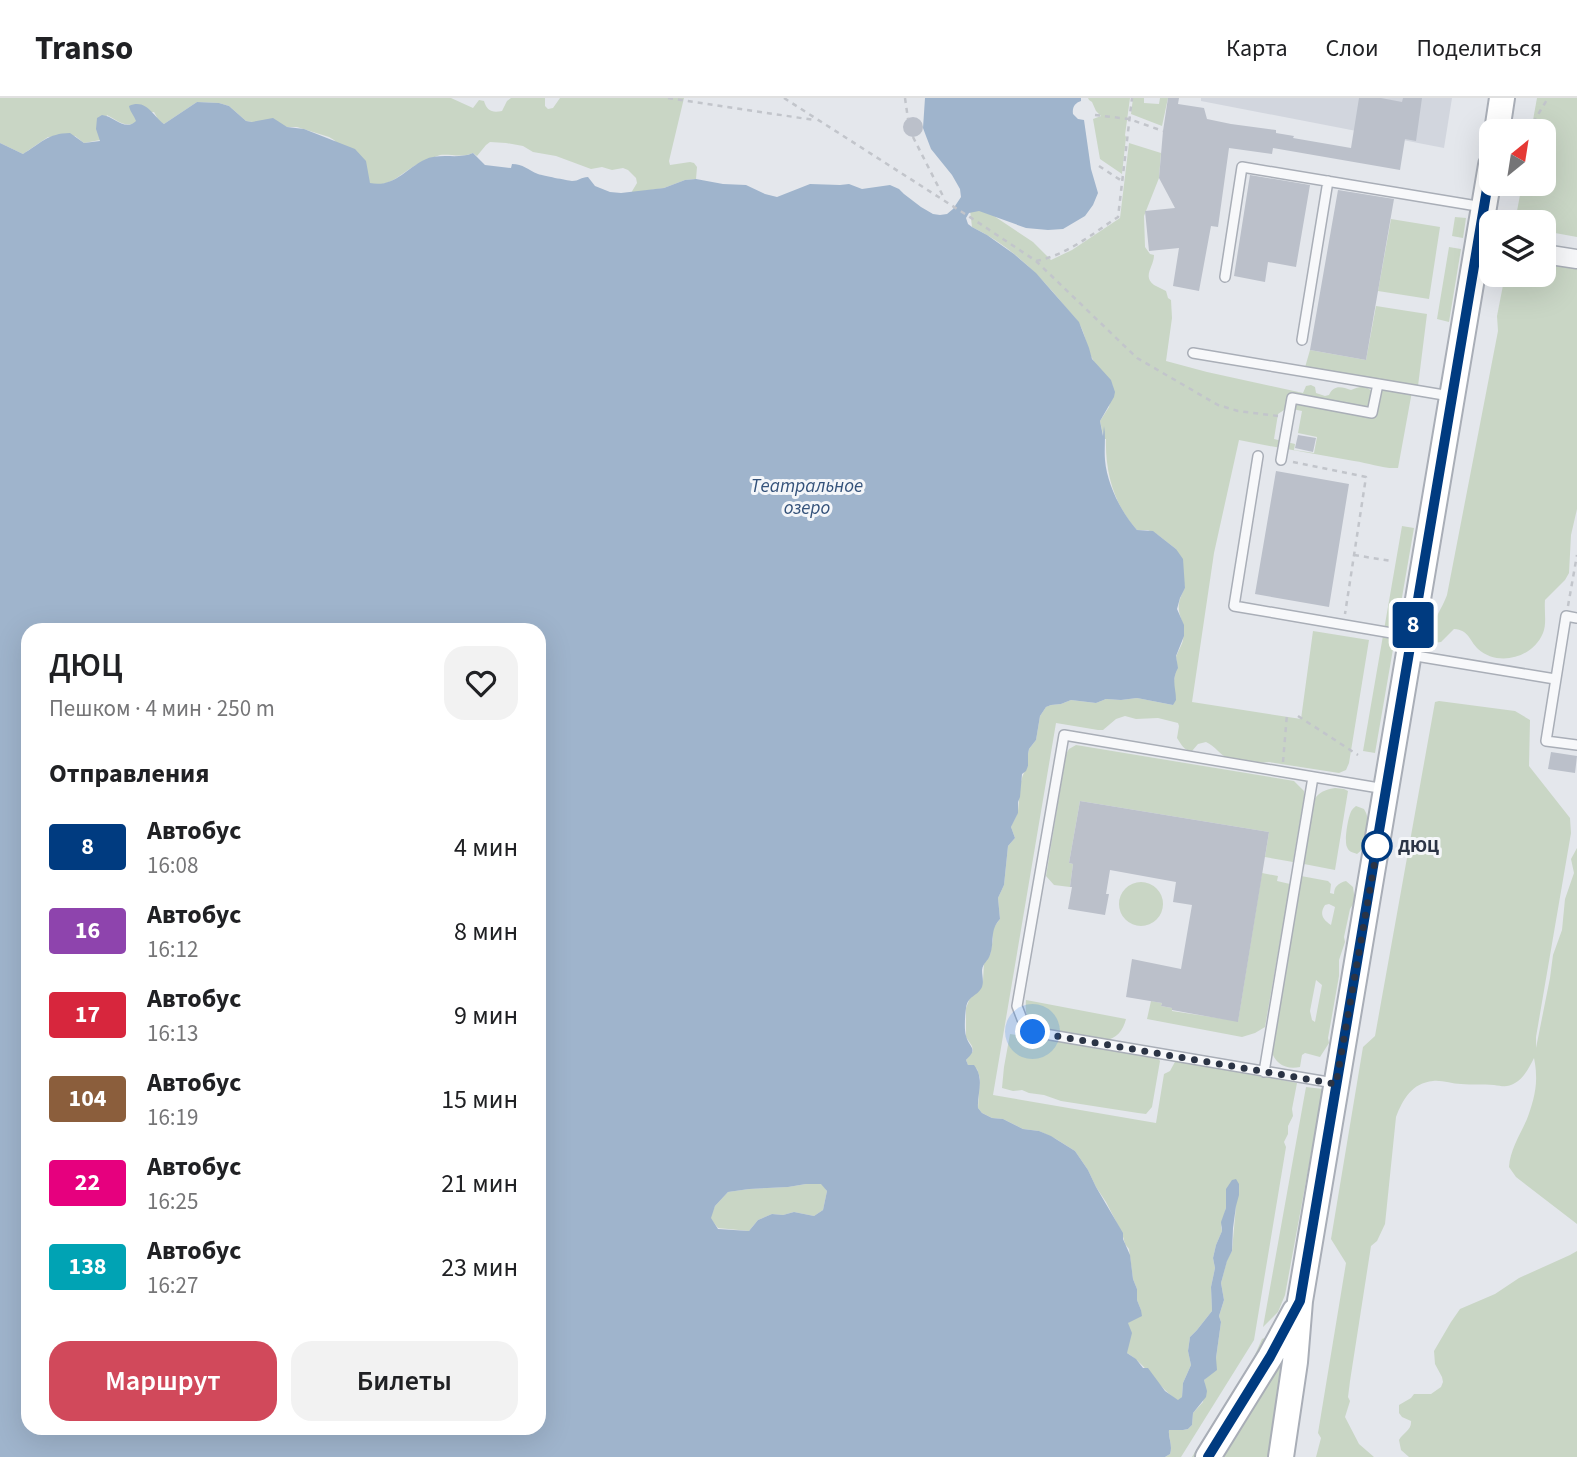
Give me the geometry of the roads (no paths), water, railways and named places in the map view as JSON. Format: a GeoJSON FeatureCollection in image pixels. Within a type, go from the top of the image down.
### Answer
{"type":"FeatureCollection","features":[{"type":"Feature","properties":{"kind":"main road"},"geometry":{"type":"LineString","coordinates":[[1499,119],[1502,98]]}},
{"type":"Feature","properties":{"kind":"main road"},"geometry":{"type":"LineString","coordinates":[[1484,210],[1486,196]]}},
{"type":"Feature","properties":{"kind":"main road"},"geometry":{"type":"LineString","coordinates":[[1281,1457],[1295,1362],[1300,1301],[1336,1084],[1452,397],[1479,273]]}},
{"type":"Feature","properties":{"kind":"main road"},"geometry":{"type":"LineString","coordinates":[[1208,1457],[1270,1357],[1300,1301]]}},
{"type":"Feature","properties":{"kind":"street"},"geometry":{"type":"LineString","coordinates":[[1556,256],[1577,259]]}},
{"type":"Feature","properties":{"kind":"lane"},"geometry":{"type":"LineString","coordinates":[[1225,277],[1242,167],[1484,207]]}},
{"type":"Feature","properties":{"kind":"lane"},"geometry":{"type":"LineString","coordinates":[[1302,340],[1328,181]]}},
{"type":"Feature","properties":{"kind":"lane"},"geometry":{"type":"LineString","coordinates":[[1193,353],[1452,397]]}},
{"type":"Feature","properties":{"kind":"lane"},"geometry":{"type":"LineString","coordinates":[[1281,460],[1292,398],[1373,412],[1378,384]]}},
{"type":"Feature","properties":{"kind":"lane"},"geometry":{"type":"LineString","coordinates":[[1258,456],[1234,606],[1343,625],[1410,646],[1555,679]]}},
{"type":"Feature","properties":{"kind":"lane"},"geometry":{"type":"LineString","coordinates":[[1577,618],[1566,616],[1546,741],[1577,745]]}},
{"type":"Feature","properties":{"kind":"lane"},"geometry":{"type":"LineString","coordinates":[[1336,1084],[1033,1032],[1025,1027],[1017,1006],[1064,735],[1387,789]]}},
{"type":"Feature","properties":{"kind":"lane"},"geometry":{"type":"LineString","coordinates":[[1264,1072],[1314,777]]}},
{"type":"Feature","properties":{"kind":"water","name":"Театральное озеро"},"geometry":{"type":"Polygon","coordinates":[[[925,98],[1081,98],[1074,107],[1073,114],[1084,120],[1091,169],[1098,193],[1085,216],[1063,229],[1048,230],[1026,228],[979,211],[969,213],[966,218],[968,224],[1014,254],[1036,273],[1079,322],[1092,359],[1111,380],[1115,392],[1100,421],[1103,436],[1104,426],[1105,430],[1106,469],[1116,497],[1137,530],[1153,531],[1176,549],[1183,559],[1185,588],[1177,609],[1184,625],[1184,636],[1176,656],[1178,668],[1174,680],[1176,700],[1173,705],[1137,698],[1106,699],[1096,703],[1071,700],[1046,707],[1040,716],[1036,740],[1029,749],[1028,766],[1022,774],[1018,813],[1011,827],[1015,838],[1008,846],[1004,885],[998,898],[1000,919],[994,928],[990,955],[982,970],[982,987],[967,1004],[965,1026],[966,1036],[973,1050],[966,1060],[968,1065],[974,1065],[979,1076],[978,1108],[982,1113],[1023,1129],[1051,1136],[1075,1151],[1088,1170],[1123,1233],[1130,1255],[1142,1316],[1128,1323],[1132,1333],[1127,1353],[1143,1368],[1148,1368],[1165,1391],[1178,1400],[1182,1397],[1183,1383],[1191,1365],[1188,1351],[1190,1337],[1212,1311],[1211,1287],[1215,1268],[1213,1258],[1222,1231],[1226,1189],[1232,1180],[1236,1179],[1239,1184],[1232,1251],[1221,1283],[1224,1300],[1219,1316],[1221,1322],[1217,1370],[1204,1380],[1206,1397],[1193,1413],[1192,1425],[1188,1429],[1169,1430],[1171,1451],[1165,1457],[0,1457],[0,143],[23,154],[62,133],[70,133],[84,143],[100,141],[96,129],[97,118],[102,115],[124,124],[132,124],[136,121],[129,106],[135,104],[145,106],[164,124],[197,102],[219,103],[229,106],[246,121],[273,118],[287,127],[304,129],[355,149],[366,161],[370,183],[386,183],[430,158],[473,153],[485,165],[511,168],[512,164],[516,164],[538,174],[572,181],[588,177],[595,186],[621,193],[664,188],[696,179],[746,185],[777,197],[810,184],[849,184],[862,189],[890,185],[933,214],[947,214],[961,197],[960,189],[931,149],[923,128],[925,98]],[[821,1184],[728,1192],[715,1206],[711,1218],[718,1229],[749,1231],[758,1220],[772,1214],[794,1212],[814,1216],[823,1210],[827,1191],[821,1184]]]}},
{"type":"Feature","properties":{"kind":"place","name":"ДЮЦ"},"geometry":{"type":"Point","coordinates":[1377,846]}}]}
